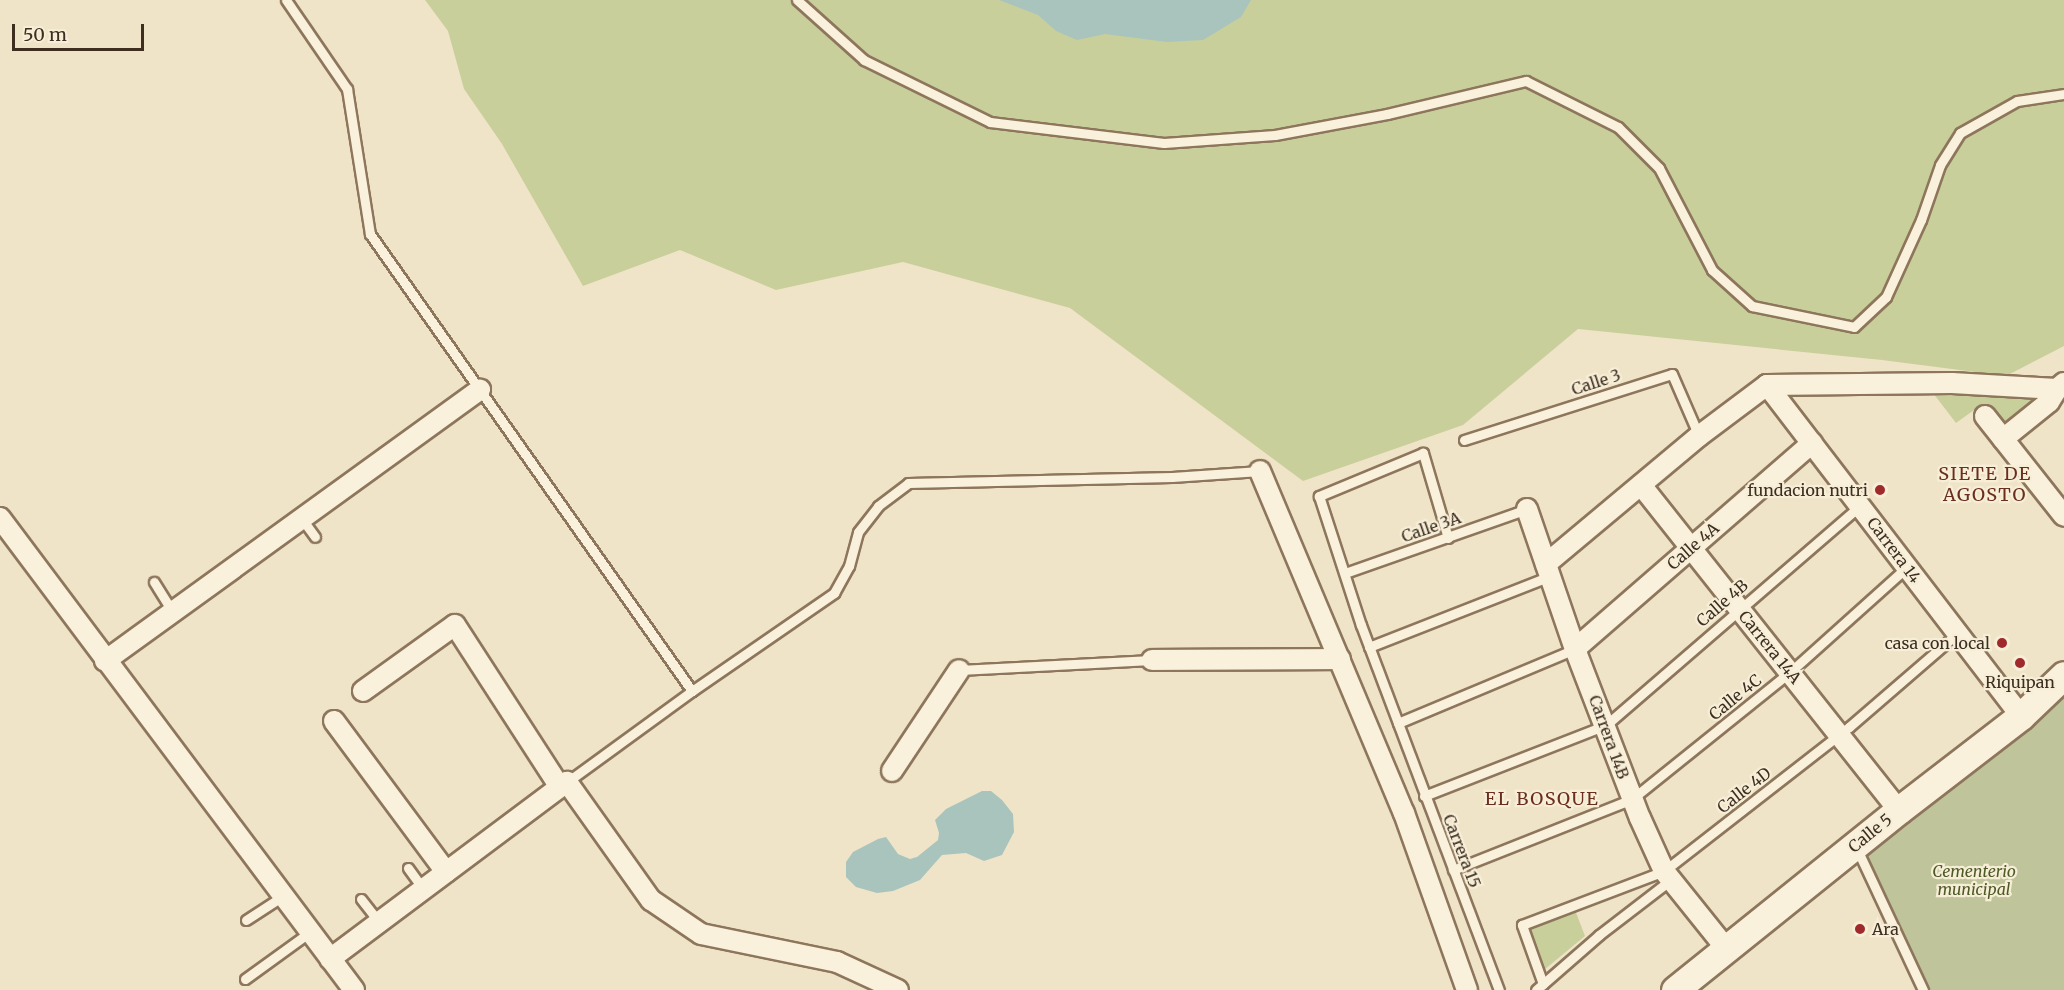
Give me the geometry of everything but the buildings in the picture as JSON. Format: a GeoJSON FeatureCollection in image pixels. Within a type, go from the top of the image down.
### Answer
{"type":"FeatureCollection","features":[{"type":"Feature","properties":{"kind":"street"},"geometry":{"type":"LineString","coordinates":[[1548,570],[1641,485],[1699,436],[1767,385],[1952,383],[2060,386]]}},
{"type":"Feature","properties":{"kind":"street","name":"Carrera 14"},"geometry":{"type":"LineString","coordinates":[[1767,385],[2021,716]]}},
{"type":"Feature","properties":{"kind":"street"},"geometry":{"type":"LineString","coordinates":[[2003,439],[2049,402],[2060,386]]}},
{"type":"Feature","properties":{"kind":"street"},"geometry":{"type":"LineString","coordinates":[[105,661],[480,390]]}},
{"type":"Feature","properties":{"kind":"street"},"geometry":{"type":"LineString","coordinates":[[1985,416],[2064,516]]}},
{"type":"Feature","properties":{"kind":"street","name":"Calle 4A"},"geometry":{"type":"LineString","coordinates":[[1575,649],[1812,443]]}},
{"type":"Feature","properties":{"kind":"street"},"geometry":{"type":"LineString","coordinates":[[1260,471],[1404,813],[1467,990]]}},
{"type":"Feature","properties":{"kind":"street","name":"Carrera 14A"},"geometry":{"type":"LineString","coordinates":[[1641,485],[1899,810]]}},
{"type":"Feature","properties":{"kind":"street","name":"Carrera 14B"},"geometry":{"type":"LineString","coordinates":[[1527,509],[1575,649],[1606,725],[1632,799],[1666,876],[1726,948]]}},
{"type":"Feature","properties":{"kind":"street"},"geometry":{"type":"LineString","coordinates":[[0,518],[105,661],[354,990]]}},
{"type":"Feature","properties":{"kind":"street"},"geometry":{"type":"LineString","coordinates":[[363,692],[455,625],[563,784],[651,900],[701,934],[837,962],[898,990]]}},
{"type":"Feature","properties":{"kind":"street"},"geometry":{"type":"LineString","coordinates":[[1152,660],[1340,659]]}},
{"type":"Feature","properties":{"kind":"street"},"geometry":{"type":"LineString","coordinates":[[891,771],[959,670]]}},
{"type":"Feature","properties":{"kind":"street","name":"Calle 5"},"geometry":{"type":"LineString","coordinates":[[1675,990],[1899,810],[2021,716],[2064,675]]}},
{"type":"Feature","properties":{"kind":"street"},"geometry":{"type":"LineString","coordinates":[[334,722],[446,872]]}},
{"type":"Feature","properties":{"kind":"street"},"geometry":{"type":"LineString","coordinates":[[330,959],[563,784]]}},
{"type":"Feature","properties":{"kind":"lane"},"geometry":{"type":"LineString","coordinates":[[286,0],[347,89],[370,234],[692,691]]}},
{"type":"Feature","properties":{"kind":"lane"},"geometry":{"type":"LineString","coordinates":[[797,0],[864,60],[990,122],[1164,143],[1275,135],[1387,114],[1526,81],[1618,127],[1659,168],[1712,270],[1752,306],[1854,327],[1886,297],[1921,220],[1940,165],[1960,133],[2017,101],[2064,94]]}},
{"type":"Feature","properties":{"kind":"lane","name":"Calle 3"},"geometry":{"type":"LineString","coordinates":[[1464,440],[1672,374],[1699,436]]}},
{"type":"Feature","properties":{"kind":"lane","name":"Carrera 15"},"geometry":{"type":"LineString","coordinates":[[1448,537],[1423,453],[1319,496],[1369,647],[1499,990]]}},
{"type":"Feature","properties":{"kind":"lane"},"geometry":{"type":"LineString","coordinates":[[563,784],[834,593],[849,566],[858,532],[878,506],[908,483],[1172,477],[1260,471]]}},
{"type":"Feature","properties":{"kind":"lane","name":"Calle 4B"},"geometry":{"type":"LineString","coordinates":[[1606,725],[1860,506]]}},
{"type":"Feature","properties":{"kind":"lane","name":"Calle 3A"},"geometry":{"type":"LineString","coordinates":[[1345,573],[1527,509]]}},
{"type":"Feature","properties":{"kind":"lane"},"geometry":{"type":"LineString","coordinates":[[302,519],[315,537]]}},
{"type":"Feature","properties":{"kind":"lane","name":"Calle 4C"},"geometry":{"type":"LineString","coordinates":[[1453,870],[1632,799],[1790,672],[1907,567]]}},
{"type":"Feature","properties":{"kind":"lane"},"geometry":{"type":"LineString","coordinates":[[1369,647],[1548,570]]}},
{"type":"Feature","properties":{"kind":"lane"},"geometry":{"type":"LineString","coordinates":[[154,582],[173,612]]}},
{"type":"Feature","properties":{"kind":"lane","name":"Calle 4D"},"geometry":{"type":"LineString","coordinates":[[1666,876],[1522,924],[1540,987],[1666,876],[1839,735],[1958,633]]}},
{"type":"Feature","properties":{"kind":"lane"},"geometry":{"type":"LineString","coordinates":[[1398,723],[1575,649]]}},
{"type":"Feature","properties":{"kind":"lane"},"geometry":{"type":"LineString","coordinates":[[959,670],[1152,660]]}},
{"type":"Feature","properties":{"kind":"lane"},"geometry":{"type":"LineString","coordinates":[[1424,796],[1606,725]]}},
{"type":"Feature","properties":{"kind":"lane"},"geometry":{"type":"LineString","coordinates":[[1855,845],[1923,990]]}},
{"type":"Feature","properties":{"kind":"lane"},"geometry":{"type":"LineString","coordinates":[[408,868],[423,889]]}},
{"type":"Feature","properties":{"kind":"lane"},"geometry":{"type":"LineString","coordinates":[[246,920],[283,896]]}},
{"type":"Feature","properties":{"kind":"lane"},"geometry":{"type":"LineString","coordinates":[[361,898],[379,922]]}},
{"type":"Feature","properties":{"kind":"lane"},"geometry":{"type":"LineString","coordinates":[[244,979],[310,932]]}},
{"type":"Feature","properties":{"kind":"green space"},"geometry":{"type":"Polygon","coordinates":[[[425,0],[2064,0],[2064,346],[2006,376],[1882,360],[1578,329],[1463,425],[1303,481],[1070,308],[903,262],[776,290],[680,250],[583,286],[502,144],[464,89],[448,31],[425,0]]]}},
{"type":"Feature","properties":{"kind":"green space"},"geometry":{"type":"Polygon","coordinates":[[[2033,390],[2047,401],[2003,434],[1981,405],[1956,423],[1933,393],[1996,394],[2033,390]]]}},
{"type":"Feature","properties":{"kind":"green space","name":"Cementerio municipal"},"geometry":{"type":"Polygon","coordinates":[[[2064,688],[2064,990],[1923,990],[1862,852],[2064,688]]]}},
{"type":"Feature","properties":{"kind":"green space"},"geometry":{"type":"Polygon","coordinates":[[[1575,910],[1585,936],[1544,970],[1527,927],[1575,910]]]}},
{"type":"Feature","properties":{"kind":"water"},"geometry":{"type":"Polygon","coordinates":[[[999,0],[1251,0],[1241,17],[1203,40],[1167,42],[1105,34],[1077,40],[1056,31],[1038,15],[999,0]]]}},
{"type":"Feature","properties":{"kind":"water"},"geometry":{"type":"Polygon","coordinates":[[[982,791],[991,791],[1013,814],[1014,832],[1002,855],[984,861],[966,853],[942,855],[920,880],[893,891],[877,893],[856,887],[846,877],[846,862],[853,852],[878,839],[886,837],[898,854],[910,859],[917,857],[938,840],[939,833],[935,820],[946,809],[982,791]]]}},
{"type":"Feature","properties":{"kind":"place","name":"fundacion nutri"},"geometry":{"type":"Point","coordinates":[1880,490]}},
{"type":"Feature","properties":{"kind":"place","name":"casa con local"},"geometry":{"type":"Point","coordinates":[2002,643]}},
{"type":"Feature","properties":{"kind":"place","name":"Riquipan"},"geometry":{"type":"Point","coordinates":[2020,663]}},
{"type":"Feature","properties":{"kind":"place","name":"Ara"},"geometry":{"type":"Point","coordinates":[1860,929]}},
{"type":"Feature","properties":{"kind":"district","name":"SIETE DE AGOSTO"},"geometry":{"type":"Point","coordinates":[1985,485]}},
{"type":"Feature","properties":{"kind":"district","name":"EL BOSQUE"},"geometry":{"type":"Point","coordinates":[1542,799]}}]}
